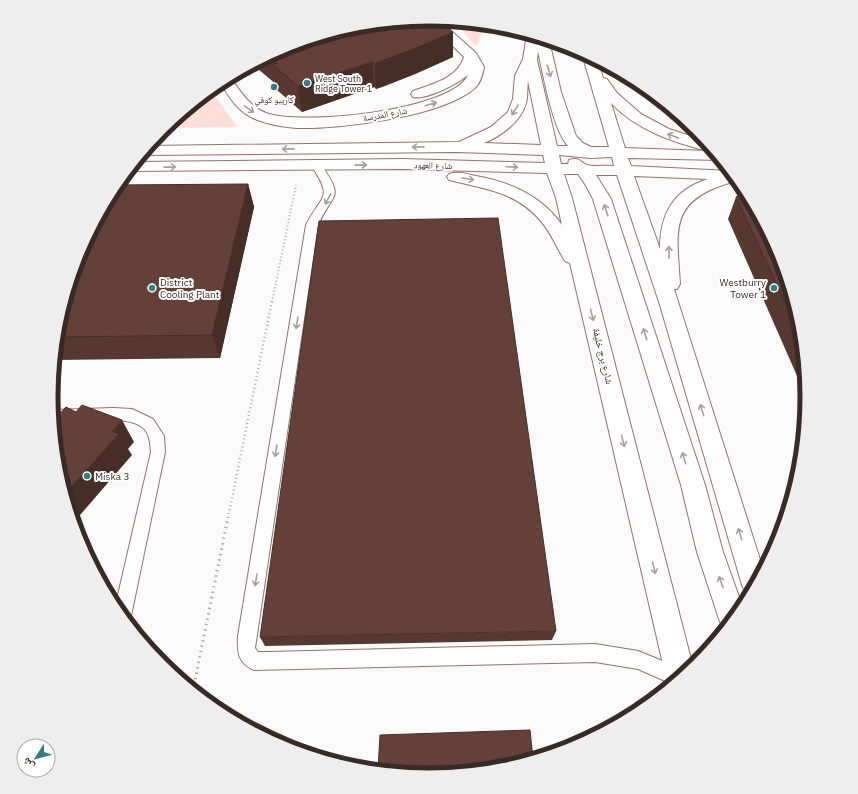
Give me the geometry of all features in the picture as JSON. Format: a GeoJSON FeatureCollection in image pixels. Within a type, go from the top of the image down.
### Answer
{"type":"FeatureCollection","features":[{"type":"Feature","properties":{"kind":"street","name":"شارع المدرسة"},"geometry":{"type":"LineString","coordinates":[[229,86],[238,100],[246,108],[259,116],[296,123],[343,120],[406,110],[454,96],[464,90],[476,77],[478,70],[476,62],[439,26]]}},
{"type":"Feature","properties":{"kind":"street","name":"شارع برج خليفة"},"geometry":{"type":"LineString","coordinates":[[532,41],[530,60],[545,129],[564,198],[679,671]]}},
{"type":"Feature","properties":{"kind":"street"},"geometry":{"type":"LineString","coordinates":[[539,43],[544,49],[554,92],[568,138],[577,146],[586,161],[602,199],[692,485],[710,552],[731,612]]}},
{"type":"Feature","properties":{"kind":"street"},"geometry":{"type":"LineString","coordinates":[[457,147],[474,142],[498,129],[513,114],[520,101],[521,78],[530,60]]}},
{"type":"Feature","properties":{"kind":"street"},"geometry":{"type":"LineString","coordinates":[[592,63],[618,153],[670,305],[753,578]]}},
{"type":"Feature","properties":{"kind":"street"},"geometry":{"type":"LineString","coordinates":[[593,64],[616,101],[628,112],[644,123],[662,132],[699,143]]}},
{"type":"Feature","properties":{"kind":"street","name":"شارع العهود"},"geometry":{"type":"LineString","coordinates":[[151,151],[457,147],[553,160]]}},
{"type":"Feature","properties":{"kind":"street"},"geometry":{"type":"LineString","coordinates":[[586,161],[618,153],[711,156]]}},
{"type":"Feature","properties":{"kind":"street"},"geometry":{"type":"LineString","coordinates":[[553,160],[570,159],[586,161],[624,171],[726,176]]}},
{"type":"Feature","properties":{"kind":"street","name":"شارع العهود"},"geometry":{"type":"LineString","coordinates":[[138,167],[403,164],[553,160]]}},
{"type":"Feature","properties":{"kind":"street"},"geometry":{"type":"LineString","coordinates":[[403,164],[428,173],[486,182],[526,199],[547,217],[583,277]]}},
{"type":"Feature","properties":{"kind":"street"},"geometry":{"type":"LineString","coordinates":[[670,305],[669,232],[671,220],[675,210],[692,192],[704,186],[729,180]]}},
{"type":"Feature","properties":{"kind":"lane"},"geometry":{"type":"LineString","coordinates":[[316,165],[328,181],[331,192],[330,198],[320,210],[312,225],[247,636],[246,651],[254,661],[268,662],[595,653],[638,660],[675,675]]}},
{"type":"Feature","properties":{"kind":"lane"},"geometry":{"type":"LineString","coordinates":[[59,415],[132,415],[148,423],[157,436],[158,452],[124,607]]}},
{"type":"Feature","properties":{"kind":"path"},"geometry":{"type":"LineString","coordinates":[[194,684],[300,165]]}},
{"type":"Feature","properties":{"kind":"shaded area"},"geometry":{"type":"Polygon","coordinates":[[[460,28],[483,30],[476,47],[460,28]]]}},
{"type":"Feature","properties":{"kind":"shaded area"},"geometry":{"type":"Polygon","coordinates":[[[214,95],[238,127],[174,128],[184,118],[214,95]]]}},
{"type":"Feature","properties":{"kind":"building"},"geometry":{"type":"Polygon","coordinates":[[[429,26],[446,27],[453,32],[375,64],[372,62],[298,86],[273,65],[277,63],[273,60],[287,54],[357,33],[381,29],[429,26]]]}},
{"type":"Feature","properties":{"kind":"building","name":"District Cooling Plant"},"geometry":{"type":"Polygon","coordinates":[[[248,184],[212,335],[63,337],[71,301],[86,255],[108,211],[125,185],[248,184]]]}},
{"type":"Feature","properties":{"kind":"building"},"geometry":{"type":"Polygon","coordinates":[[[739,195],[762,233],[772,255],[790,312],[736,197],[739,195]]]}},
{"type":"Feature","properties":{"kind":"building"},"geometry":{"type":"Polygon","coordinates":[[[498,218],[556,631],[260,637],[319,221],[498,218]]]}},
{"type":"Feature","properties":{"kind":"building"},"geometry":{"type":"Polygon","coordinates":[[[82,405],[122,420],[112,431],[119,434],[70,489],[61,445],[59,415],[66,407],[76,412],[82,405]]]}},
{"type":"Feature","properties":{"kind":"building"},"geometry":{"type":"Polygon","coordinates":[[[530,730],[532,753],[501,761],[453,767],[429,768],[381,765],[378,765],[380,735],[530,730]]]}},
{"type":"Feature","properties":{"kind":"place","name":"West South Ridge Tower 1"},"geometry":{"type":"Point","coordinates":[307,83]}},
{"type":"Feature","properties":{"kind":"place","name":"كاريبو كوفي"},"geometry":{"type":"Point","coordinates":[274,87]}},
{"type":"Feature","properties":{"kind":"place","name":"District Cooling Plant"},"geometry":{"type":"Point","coordinates":[152,288]}},
{"type":"Feature","properties":{"kind":"place","name":"Westburry Tower 1"},"geometry":{"type":"Point","coordinates":[774,288]}},
{"type":"Feature","properties":{"kind":"place","name":"Miska 3"},"geometry":{"type":"Point","coordinates":[87,476]}}]}
